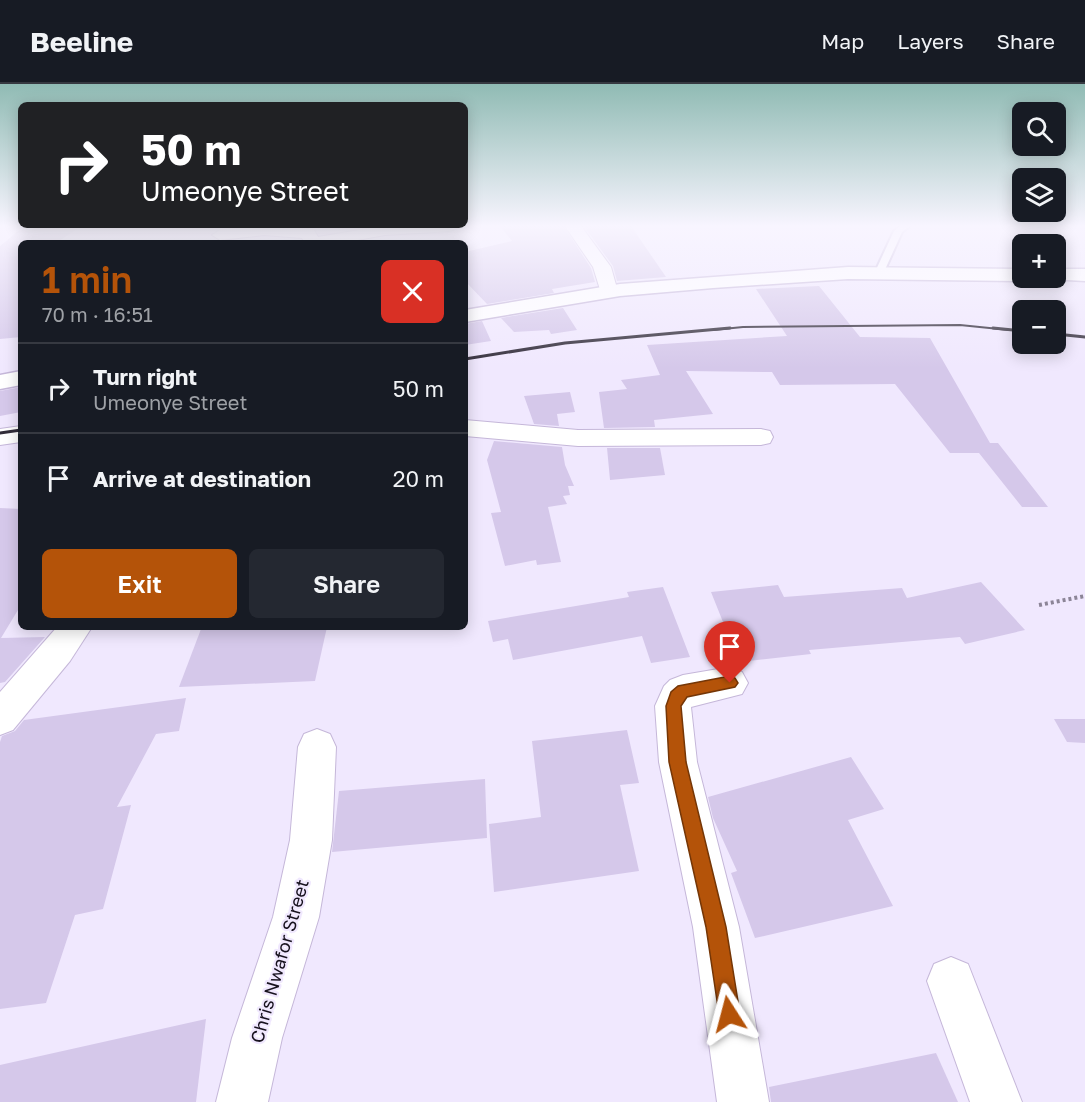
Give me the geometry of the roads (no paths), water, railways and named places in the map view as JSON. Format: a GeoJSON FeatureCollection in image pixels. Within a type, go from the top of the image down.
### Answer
{"type":"FeatureCollection","features":[{"type":"Feature","properties":{"kind":"street"},"geometry":{"type":"LineString","coordinates":[[604,274],[609,292]]}},
{"type":"Feature","properties":{"kind":"street"},"geometry":{"type":"LineString","coordinates":[[468,316],[609,292],[692,283],[854,274]]}},
{"type":"Feature","properties":{"kind":"street"},"geometry":{"type":"LineString","coordinates":[[952,274],[1012,275]]}},
{"type":"Feature","properties":{"kind":"street"},"geometry":{"type":"LineString","coordinates":[[1066,275],[1085,275]]}},
{"type":"Feature","properties":{"kind":"street"},"geometry":{"type":"LineString","coordinates":[[0,382],[18,379]]}},
{"type":"Feature","properties":{"kind":"street"},"geometry":{"type":"LineString","coordinates":[[468,428],[514,434],[578,438],[761,437]]}},
{"type":"Feature","properties":{"kind":"street"},"geometry":{"type":"LineString","coordinates":[[0,437],[18,434]]}},
{"type":"Feature","properties":{"kind":"street"},"geometry":{"type":"LineString","coordinates":[[0,718],[74,630]]}},
{"type":"Feature","properties":{"kind":"street"},"geometry":{"type":"LineString","coordinates":[[730,683],[683,691],[673,706],[678,762],[716,927],[743,1102]]}},
{"type":"Feature","properties":{"kind":"street","name":"Chris Nwafor Street"},"geometry":{"type":"LineString","coordinates":[[242,1102],[257,1038],[296,916],[311,840],[317,747]]}},
{"type":"Feature","properties":{"kind":"street"},"geometry":{"type":"LineString","coordinates":[[951,981],[996,1102]]}},
{"type":"Feature","properties":{"kind":"railway"},"geometry":{"type":"LineString","coordinates":[[713,330],[743,327],[960,325],[1009,330]]}},
{"type":"Feature","properties":{"kind":"railway"},"geometry":{"type":"LineString","coordinates":[[468,359],[565,343],[730,328]]}},
{"type":"Feature","properties":{"kind":"railway"},"geometry":{"type":"LineString","coordinates":[[993,328],[1012,330]]}},
{"type":"Feature","properties":{"kind":"railway"},"geometry":{"type":"LineString","coordinates":[[1066,335],[1085,337]]}},
{"type":"Feature","properties":{"kind":"railway"},"geometry":{"type":"LineString","coordinates":[[0,433],[18,430]]}}]}
